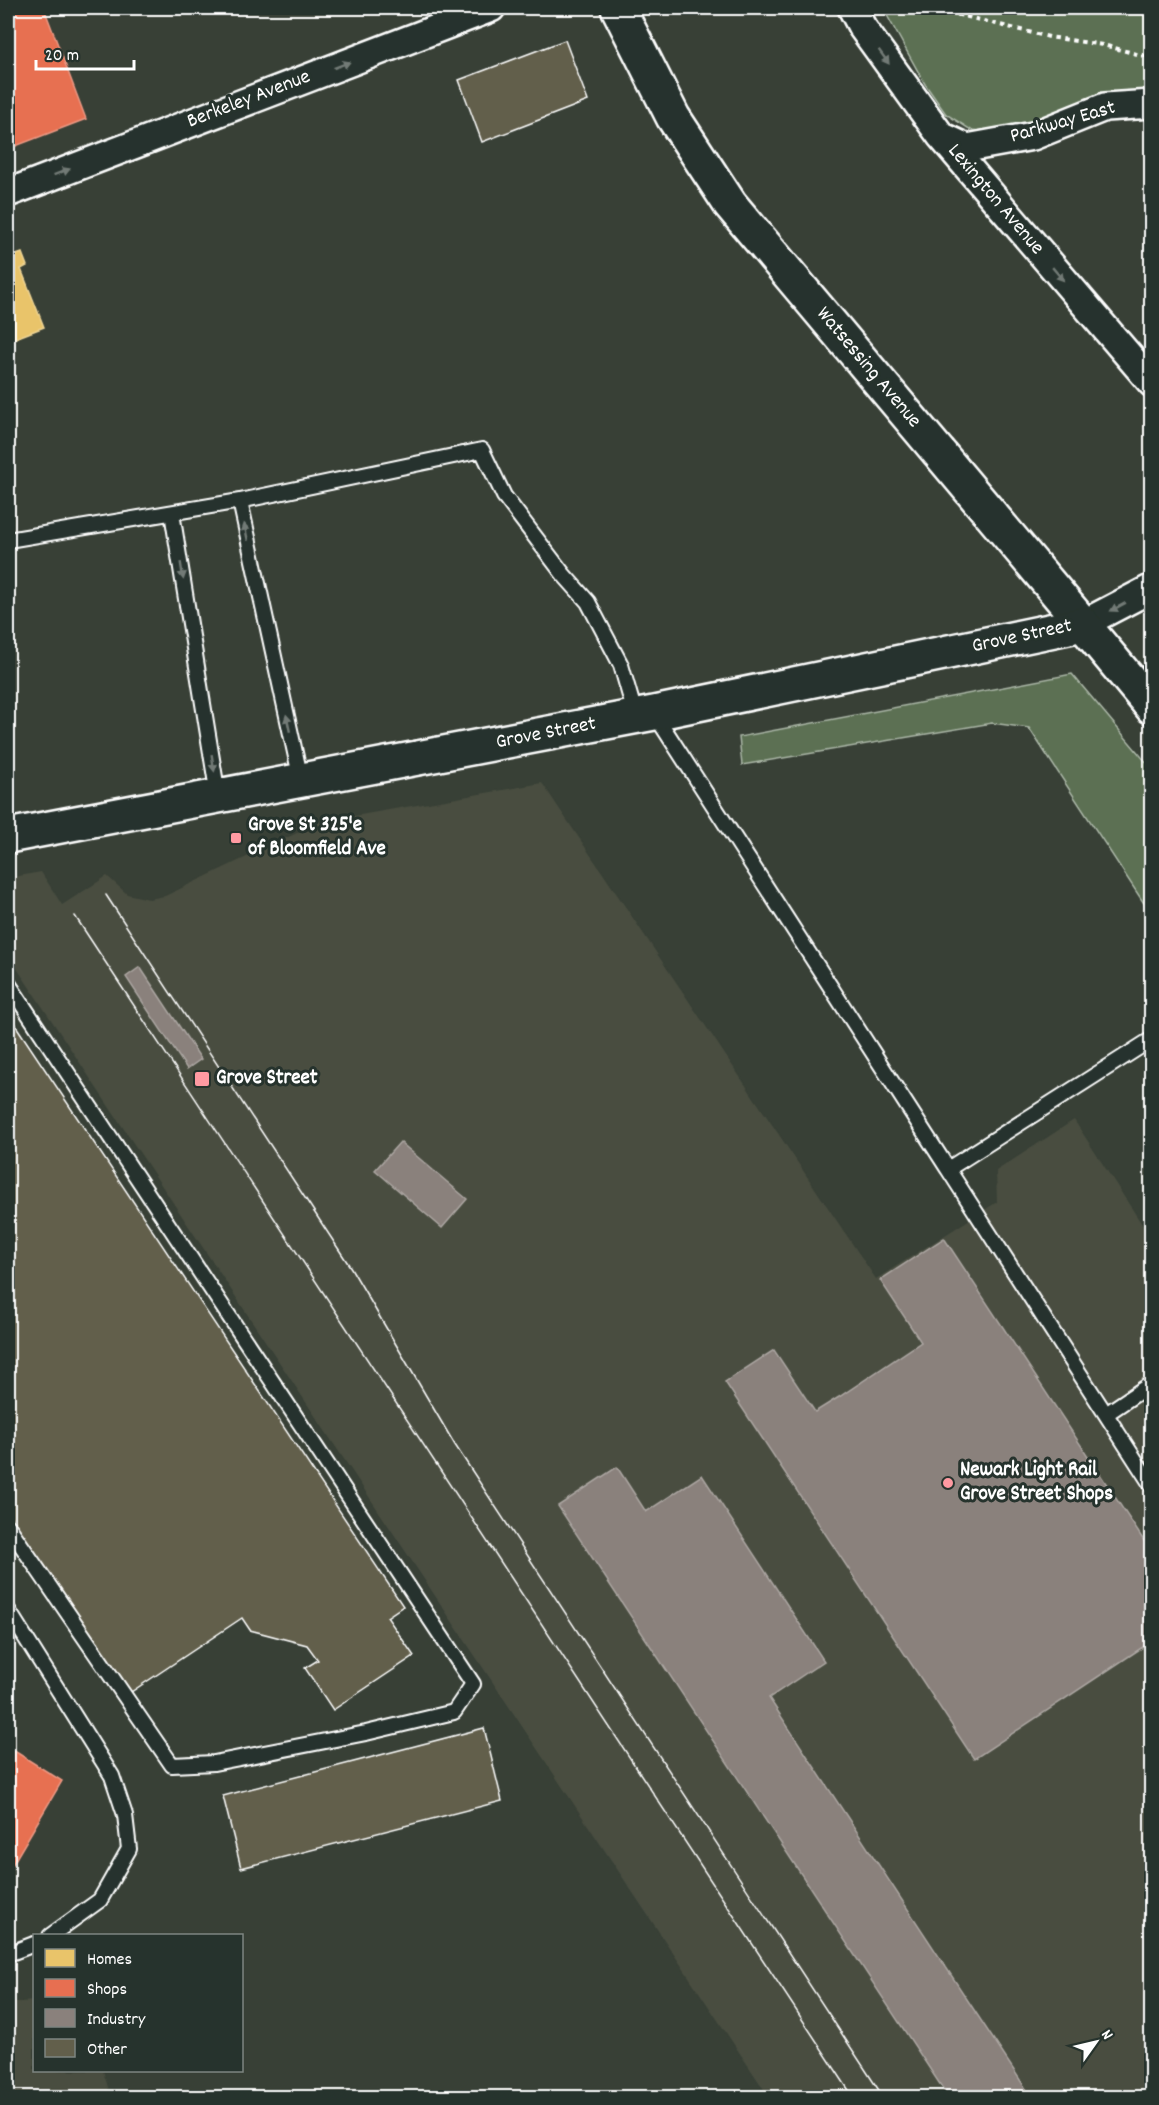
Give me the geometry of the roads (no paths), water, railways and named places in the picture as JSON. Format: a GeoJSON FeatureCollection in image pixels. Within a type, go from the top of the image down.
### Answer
{"type":"FeatureCollection","features":[{"type":"Feature","properties":{"kind":"main road","name":"Watsessing Avenue"},"geometry":{"type":"LineString","coordinates":[[618,8],[673,117],[730,204],[1152,707]]}},
{"type":"Feature","properties":{"kind":"main road","name":"Grove Street"},"geometry":{"type":"LineString","coordinates":[[8,836],[645,715],[1083,624]]}},
{"type":"Feature","properties":{"kind":"street","name":"Berkeley Avenue"},"geometry":{"type":"LineString","coordinates":[[8,193],[491,8]]}},
{"type":"Feature","properties":{"kind":"street","name":"Lexington Avenue"},"geometry":{"type":"LineString","coordinates":[[852,8],[862,27],[941,136],[1152,382]]}},
{"type":"Feature","properties":{"kind":"street","name":"Parkway East"},"geometry":{"type":"LineString","coordinates":[[941,136],[967,147],[1034,136],[1105,107],[1152,104]]}},
{"type":"Feature","properties":{"kind":"street"},"geometry":{"type":"LineString","coordinates":[[1083,624],[1152,588]]}},
{"type":"Feature","properties":{"kind":"lane"},"geometry":{"type":"LineString","coordinates":[[8,540],[240,501],[482,450],[504,496],[588,602],[645,715],[948,1169],[1152,1486]]}},
{"type":"Feature","properties":{"kind":"lane"},"geometry":{"type":"LineString","coordinates":[[240,501],[301,780]]}},
{"type":"Feature","properties":{"kind":"lane"},"geometry":{"type":"LineString","coordinates":[[172,513],[218,796]]}},
{"type":"Feature","properties":{"kind":"lane"},"geometry":{"type":"LineString","coordinates":[[8,982],[473,1684],[454,1712],[214,1763],[172,1765],[8,1526]]}},
{"type":"Feature","properties":{"kind":"lane"},"geometry":{"type":"LineString","coordinates":[[948,1169],[1152,1039]]}},
{"type":"Feature","properties":{"kind":"lane"},"geometry":{"type":"LineString","coordinates":[[1106,1414],[1152,1383]]}},
{"type":"Feature","properties":{"kind":"lane"},"geometry":{"type":"LineString","coordinates":[[8,1610],[112,1776],[125,1815],[129,1849],[100,1900],[51,1934]]}},
{"type":"Feature","properties":{"kind":"lane"},"geometry":{"type":"LineString","coordinates":[[8,1954],[33,1944]]}},
{"type":"Feature","properties":{"kind":"tram line"},"geometry":{"type":"LineString","coordinates":[[106,895],[351,1268],[455,1445],[884,2098]]}},
{"type":"Feature","properties":{"kind":"tram line"},"geometry":{"type":"LineString","coordinates":[[75,916],[854,2098]]}},
{"type":"Feature","properties":{"kind":"place","name":"Grove St 325'e of Bloomfield Ave"},"geometry":{"type":"Point","coordinates":[236,838]}},
{"type":"Feature","properties":{"kind":"place","name":"Grove Street"},"geometry":{"type":"Point","coordinates":[202,1079]}},
{"type":"Feature","properties":{"kind":"place","name":"Newark Light Rail Grove Street Shops"},"geometry":{"type":"Point","coordinates":[948,1483]}}]}
